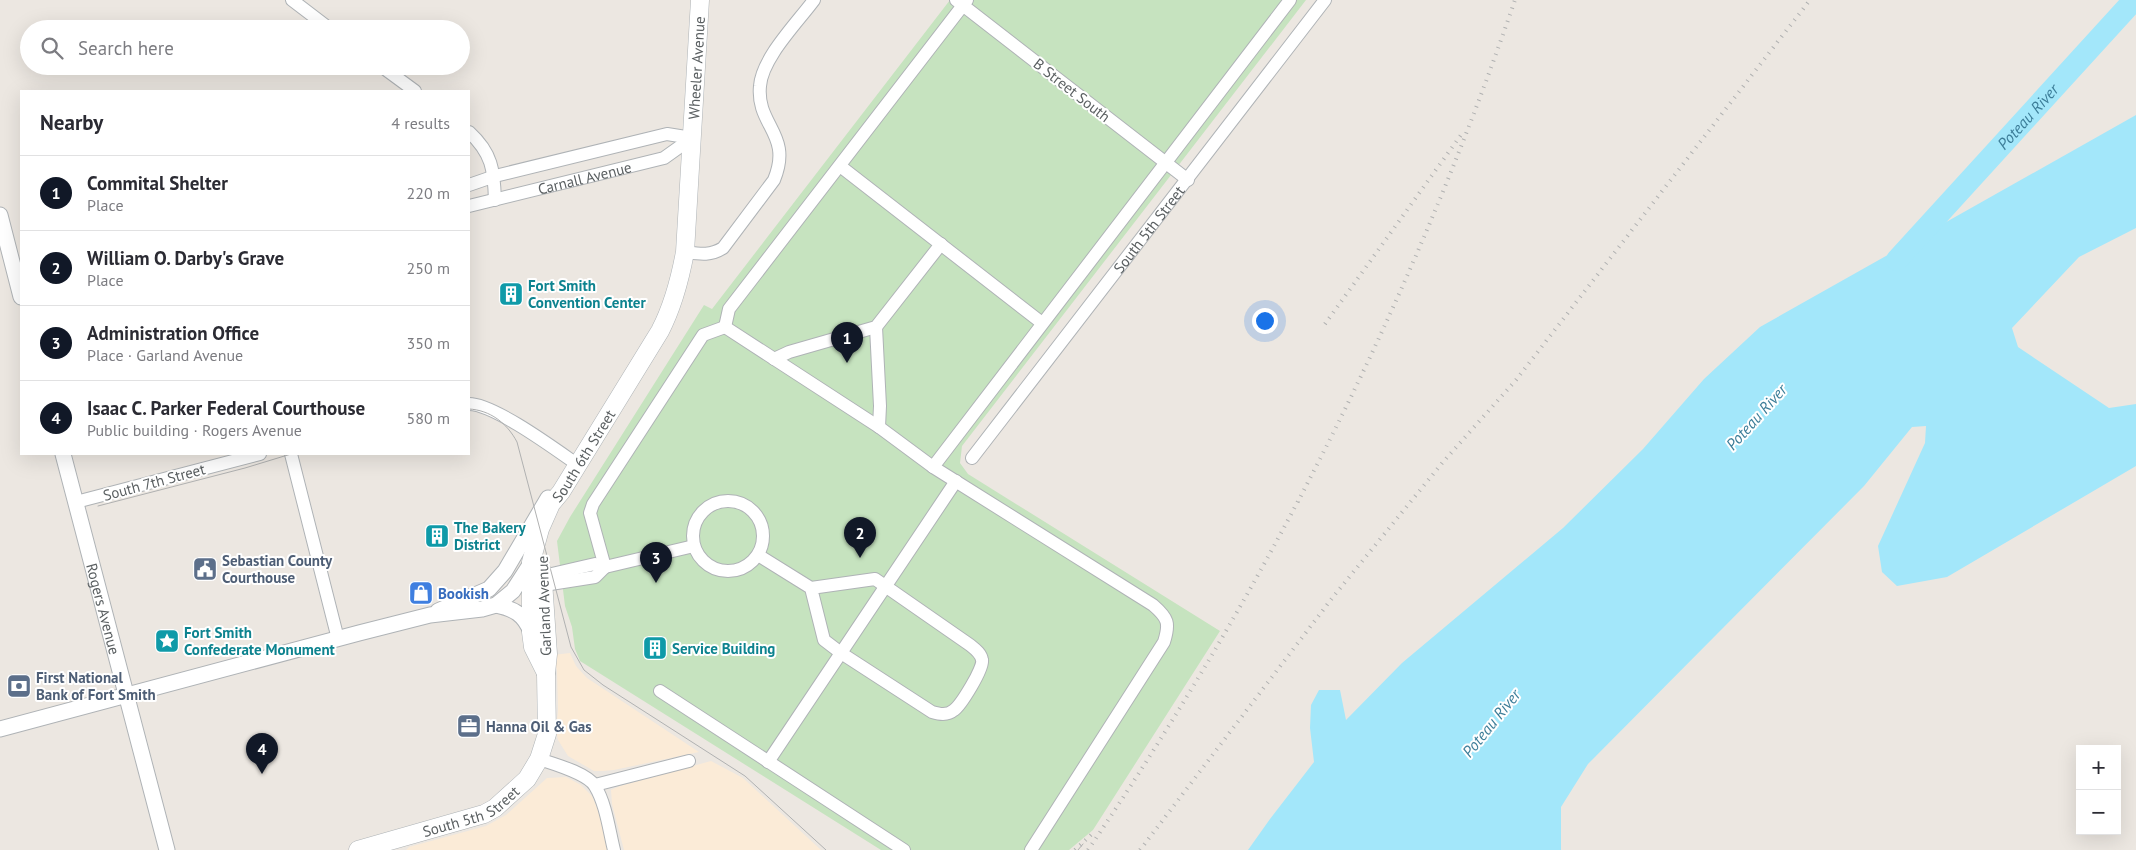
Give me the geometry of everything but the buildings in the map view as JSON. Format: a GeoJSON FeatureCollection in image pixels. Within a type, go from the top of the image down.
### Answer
{"type":"FeatureCollection","features":[{"type":"Feature","properties":{"kind":"main road","name":"Wheeler Avenue"},"geometry":{"type":"LineString","coordinates":[[692,138],[700,0]]}},
{"type":"Feature","properties":{"kind":"main road"},"geometry":{"type":"LineString","coordinates":[[685,252],[692,138]]}},
{"type":"Feature","properties":{"kind":"main road","name":"South 6th Street"},"geometry":{"type":"LineString","coordinates":[[561,492],[666,319],[679,281],[685,252]]}},
{"type":"Feature","properties":{"kind":"main road","name":"Garland Avenue"},"geometry":{"type":"LineString","coordinates":[[546,673],[534,647],[531,632],[539,584],[542,546],[561,492]]}},
{"type":"Feature","properties":{"kind":"main road","name":"Garland Avenue"},"geometry":{"type":"LineString","coordinates":[[539,759],[546,734],[546,673],[548,654],[539,584],[531,562],[540,529],[551,504],[561,492]]}},
{"type":"Feature","properties":{"kind":"main road","name":"South 5th Street"},"geometry":{"type":"LineString","coordinates":[[358,850],[392,846],[484,814],[495,808],[527,778],[539,759]]}},
{"type":"Feature","properties":{"kind":"street"},"geometry":{"type":"LineString","coordinates":[[685,252],[708,254],[716,253],[723,248],[774,180],[781,156],[779,143],[762,111],[760,85],[763,72],[770,58],[814,0]]}},
{"type":"Feature","properties":{"kind":"street"},"geometry":{"type":"LineString","coordinates":[[933,467],[1290,0]]}},
{"type":"Feature","properties":{"kind":"street","name":"South 5th Street"},"geometry":{"type":"LineString","coordinates":[[972,458],[1325,0]]}},
{"type":"Feature","properties":{"kind":"street"},"geometry":{"type":"LineString","coordinates":[[297,2],[319,20]]}},
{"type":"Feature","properties":{"kind":"street"},"geometry":{"type":"LineString","coordinates":[[725,327],[729,309],[840,166],[962,2]]}},
{"type":"Feature","properties":{"kind":"street","name":"B Street South"},"geometry":{"type":"LineString","coordinates":[[962,2],[1188,180]]}},
{"type":"Feature","properties":{"kind":"street"},"geometry":{"type":"LineString","coordinates":[[393,75],[414,90]]}},
{"type":"Feature","properties":{"kind":"street"},"geometry":{"type":"LineString","coordinates":[[470,133],[484,147],[494,176],[495,200]]}},
{"type":"Feature","properties":{"kind":"street","name":"Carnall Avenue"},"geometry":{"type":"LineString","coordinates":[[470,185],[494,176],[667,134],[692,138]]}},
{"type":"Feature","properties":{"kind":"street","name":"Carnall Avenue"},"geometry":{"type":"LineString","coordinates":[[470,206],[664,158],[692,138]]}},
{"type":"Feature","properties":{"kind":"street"},"geometry":{"type":"LineString","coordinates":[[840,166],[1042,323]]}},
{"type":"Feature","properties":{"kind":"street"},"geometry":{"type":"LineString","coordinates":[[0,215],[20,293]]}},
{"type":"Feature","properties":{"kind":"street"},"geometry":{"type":"LineString","coordinates":[[774,359],[789,352],[876,327],[941,244]]}},
{"type":"Feature","properties":{"kind":"street"},"geometry":{"type":"LineString","coordinates":[[725,327],[879,427],[933,467],[1163,613],[1167,622],[1164,642],[1031,850]]}},
{"type":"Feature","properties":{"kind":"street"},"geometry":{"type":"LineString","coordinates":[[605,568],[590,513],[592,504],[703,334],[725,327]]}},
{"type":"Feature","properties":{"kind":"street"},"geometry":{"type":"LineString","coordinates":[[876,327],[880,406],[879,427]]}},
{"type":"Feature","properties":{"kind":"street"},"geometry":{"type":"LineString","coordinates":[[470,404],[476,404],[494,411],[578,465]]}},
{"type":"Feature","properties":{"kind":"street","name":"Rogers Avenue"},"geometry":{"type":"LineString","coordinates":[[63,455],[167,850]]}},
{"type":"Feature","properties":{"kind":"street","name":"South 7th Street"},"geometry":{"type":"LineString","coordinates":[[76,502],[256,455]]}},
{"type":"Feature","properties":{"kind":"street"},"geometry":{"type":"LineString","coordinates":[[291,455],[338,639]]}},
{"type":"Feature","properties":{"kind":"street"},"geometry":{"type":"LineString","coordinates":[[768,762],[956,481]]}},
{"type":"Feature","properties":{"kind":"street","name":"South 6th Street"},"geometry":{"type":"LineString","coordinates":[[0,729],[430,615],[489,589],[505,572],[547,498],[561,492]]}},
{"type":"Feature","properties":{"kind":"street"},"geometry":{"type":"LineString","coordinates":[[733,502],[744,505],[758,519],[763,538],[758,555],[742,569],[723,571],[704,563],[694,546],[693,533],[699,517],[707,508],[716,503],[733,502]]}},
{"type":"Feature","properties":{"kind":"street","name":"South 6th Street"},"geometry":{"type":"LineString","coordinates":[[430,615],[468,612],[496,605],[513,591],[542,546]]}},
{"type":"Feature","properties":{"kind":"street"},"geometry":{"type":"LineString","coordinates":[[496,605],[524,596],[539,584],[595,577],[605,568],[694,546]]}},
{"type":"Feature","properties":{"kind":"street"},"geometry":{"type":"LineString","coordinates":[[758,555],[811,588],[875,579],[979,651],[982,660],[981,669],[955,710],[948,714],[932,712],[824,640],[811,588]]}},
{"type":"Feature","properties":{"kind":"street"},"geometry":{"type":"LineString","coordinates":[[496,605],[511,608],[521,615],[528,623],[531,632]]}},
{"type":"Feature","properties":{"kind":"street"},"geometry":{"type":"LineString","coordinates":[[660,691],[904,850]]}},
{"type":"Feature","properties":{"kind":"street"},"geometry":{"type":"LineString","coordinates":[[539,759],[578,774],[595,785],[614,850]]}},
{"type":"Feature","properties":{"kind":"street"},"geometry":{"type":"LineString","coordinates":[[595,785],[689,761]]}},
{"type":"Feature","properties":{"kind":"shaded area"},"geometry":{"type":"Polygon","coordinates":[[[570,653],[576,666],[587,678],[699,752],[603,771],[594,771],[568,756],[558,740],[556,731],[558,710],[557,670],[553,655],[570,653]]]}},
{"type":"Feature","properties":{"kind":"shaded area"},"geometry":{"type":"Polygon","coordinates":[[[711,761],[743,778],[821,850],[624,850],[612,804],[611,790],[711,761]]]}},
{"type":"Feature","properties":{"kind":"shaded area"},"geometry":{"type":"Polygon","coordinates":[[[566,777],[581,785],[592,796],[598,810],[609,850],[406,850],[409,847],[486,826],[506,815],[547,778],[566,777]]]}},
{"type":"Feature","properties":{"kind":"green space"},"geometry":{"type":"Polygon","coordinates":[[[950,0],[1306,0],[962,446],[960,463],[968,474],[1220,631],[1093,830],[1069,850],[881,850],[580,661],[575,649],[572,627],[565,606],[557,541],[570,517],[704,305],[712,309],[950,0]]]}},
{"type":"Feature","properties":{"kind":"water"},"geometry":{"type":"Polygon","coordinates":[[[2136,115],[2136,228],[2079,257],[2012,328],[2018,347],[2109,408],[2136,404],[2136,466],[1947,577],[1897,586],[1882,572],[1878,546],[1925,443],[1926,426],[1912,427],[1864,486],[1588,764],[1561,807],[1561,850],[1248,850],[1314,762],[1310,728],[1311,705],[1319,690],[1340,690],[1346,720],[1402,663],[1563,528],[1643,449],[1704,379],[1760,327],[2136,115]]]}},
{"type":"Feature","properties":{"kind":"waterway","name":"Poteau River"},"geometry":{"type":"LineString","coordinates":[[1897,260],[2134,0]]}},
{"type":"Feature","properties":{"kind":"tram line"},"geometry":{"type":"LineString","coordinates":[[470,409],[484,412],[503,423],[517,442],[571,647],[584,670],[603,685],[745,776],[826,850]]}},
{"type":"Feature","properties":{"kind":"tram line"},"geometry":{"type":"LineString","coordinates":[[98,506],[288,455]]}},
{"type":"Feature","properties":{"kind":"tram line"},"geometry":{"type":"LineString","coordinates":[[1078,850],[1083,844]]}},
{"type":"Feature","properties":{"kind":"railway"},"geometry":{"type":"LineString","coordinates":[[1088,850],[1154,750],[1216,648],[1275,544],[1330,439],[1382,332],[1430,223],[1474,113],[1515,0]]}},
{"type":"Feature","properties":{"kind":"railway"},"geometry":{"type":"LineString","coordinates":[[1140,850],[1333,597],[1443,462],[1516,380],[1810,0]]}},
{"type":"Feature","properties":{"kind":"railway"},"geometry":{"type":"LineString","coordinates":[[1325,324],[1461,135]]}},
{"type":"Feature","properties":{"kind":"railway"},"geometry":{"type":"LineString","coordinates":[[1075,850],[1093,833]]}},
{"type":"Feature","properties":{"kind":"place","name":"Fort Smith Convention Center"},"geometry":{"type":"Point","coordinates":[511,294]}},
{"type":"Feature","properties":{"kind":"place","name":"Commital Shelter"},"geometry":{"type":"Point","coordinates":[847,363]}},
{"type":"Feature","properties":{"kind":"place","name":"The Bakery District"},"geometry":{"type":"Point","coordinates":[437,536]}},
{"type":"Feature","properties":{"kind":"place","name":"William O. Darby's Grave"},"geometry":{"type":"Point","coordinates":[860,558]}},
{"type":"Feature","properties":{"kind":"place","name":"Sebastian County Courthouse"},"geometry":{"type":"Point","coordinates":[205,569]}},
{"type":"Feature","properties":{"kind":"place","name":"Administration Office"},"geometry":{"type":"Point","coordinates":[656,583]}},
{"type":"Feature","properties":{"kind":"place","name":"Bookish"},"geometry":{"type":"Point","coordinates":[421,593]}},
{"type":"Feature","properties":{"kind":"place","name":"Fort Smith Confederate Monument"},"geometry":{"type":"Point","coordinates":[167,641]}},
{"type":"Feature","properties":{"kind":"place","name":"Service Building"},"geometry":{"type":"Point","coordinates":[655,648]}},
{"type":"Feature","properties":{"kind":"place","name":"First National Bank of Fort Smith"},"geometry":{"type":"Point","coordinates":[19,686]}},
{"type":"Feature","properties":{"kind":"place","name":"Hanna Oil & Gas"},"geometry":{"type":"Point","coordinates":[469,726]}},
{"type":"Feature","properties":{"kind":"place","name":"Isaac C. Parker Federal Courthouse"},"geometry":{"type":"Point","coordinates":[262,774]}}]}
